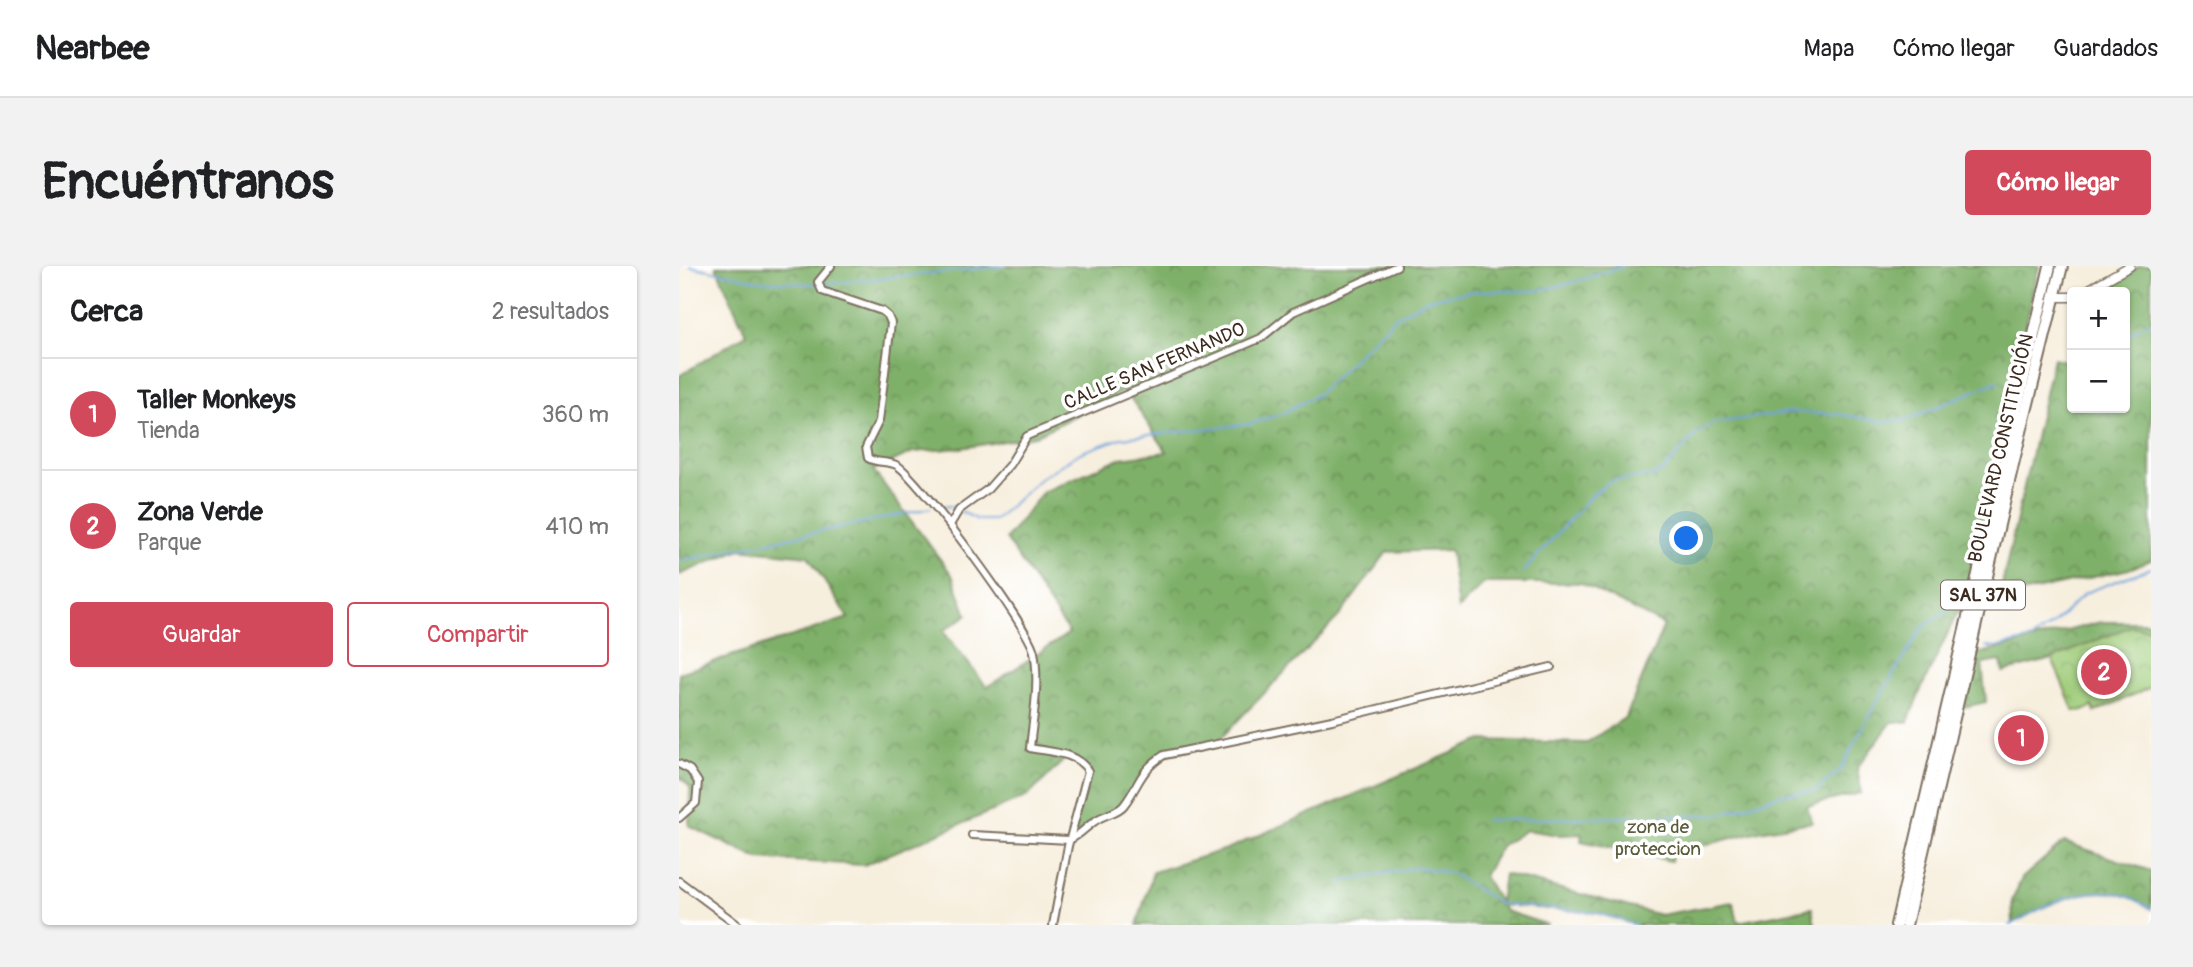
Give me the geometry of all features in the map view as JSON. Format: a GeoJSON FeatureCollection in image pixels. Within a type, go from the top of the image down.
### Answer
{"type":"FeatureCollection","features":[{"type":"Feature","properties":{"kind":"highway","name":"BOULEVARD CONSTITUCIÓN"},"geometry":{"type":"LineString","coordinates":[[1896,925],[2050,266]]}},
{"type":"Feature","properties":{"kind":"highway","name":"BOULEVARD CONSTITUCIÓN"},"geometry":{"type":"LineString","coordinates":[[1906,925],[2062,266]]}},
{"type":"Feature","properties":{"kind":"street"},"geometry":{"type":"LineString","coordinates":[[831,266],[819,277],[820,289],[829,295],[882,311],[891,323],[879,421],[867,444],[867,455],[870,460],[894,464],[902,470],[950,525],[1008,606],[1034,650],[1035,687],[1030,748],[1068,756],[1083,762],[1088,771],[1069,840],[1053,925]]}},
{"type":"Feature","properties":{"kind":"street","name":"CALLE SAN FERNANDO"},"geometry":{"type":"LineString","coordinates":[[950,525],[959,510],[988,489],[1010,464],[1027,436],[1261,338],[1293,312],[1397,266]]}},
{"type":"Feature","properties":{"kind":"street"},"geometry":{"type":"LineString","coordinates":[[2093,287],[2130,266]]}},
{"type":"Feature","properties":{"kind":"street"},"geometry":{"type":"LineString","coordinates":[[2054,297],[2067,298]]}},
{"type":"Feature","properties":{"kind":"street"},"geometry":{"type":"LineString","coordinates":[[972,835],[1069,840],[1079,836],[1091,823],[1122,808],[1143,772],[1164,755],[1332,720],[1551,667]]}},
{"type":"Feature","properties":{"kind":"street"},"geometry":{"type":"LineString","coordinates":[[679,764],[690,770],[698,782],[698,792],[696,803],[679,818]]}},
{"type":"Feature","properties":{"kind":"street"},"geometry":{"type":"LineString","coordinates":[[679,881],[738,925]]}},
{"type":"Feature","properties":{"kind":"green space","name":"zona de proteccion"},"geometry":{"type":"Polygon","coordinates":[[[716,266],[2039,266],[1966,594],[1959,594],[1949,607],[1960,599],[1963,601],[1908,722],[1892,722],[1857,768],[1861,793],[1807,806],[1812,822],[1759,831],[1673,852],[1671,861],[1581,841],[1582,834],[1559,835],[1526,830],[1501,846],[1484,876],[1500,903],[1504,874],[1660,915],[1733,902],[1738,922],[1812,908],[1815,925],[1636,925],[1597,913],[1501,905],[1505,911],[1548,925],[1137,925],[1153,872],[1227,849],[1482,740],[1586,743],[1626,717],[1664,625],[1581,583],[1484,583],[1458,609],[1450,550],[1387,552],[1340,615],[1214,745],[1164,755],[1150,764],[1122,808],[1101,817],[1069,840],[1088,771],[1068,756],[1028,796],[864,865],[758,859],[689,826],[690,787],[679,776],[679,673],[848,618],[808,556],[740,549],[679,575],[679,376],[746,334],[716,266]],[[1125,390],[1035,436],[961,448],[913,452],[873,470],[952,575],[967,615],[943,631],[987,687],[1069,633],[1006,539],[1043,492],[1120,458],[1167,452],[1125,390]]]}},
{"type":"Feature","properties":{"kind":"green space"},"geometry":{"type":"Polygon","coordinates":[[[2139,266],[2151,266],[2151,560],[2129,569],[1999,598],[2053,358],[2067,362],[2067,413],[2130,413],[2130,287],[2111,287],[2139,266]]]}},
{"type":"Feature","properties":{"kind":"green space"},"geometry":{"type":"Polygon","coordinates":[[[2101,622],[2148,622],[2151,630],[2131,626],[2052,659],[2003,672],[2001,661],[1982,664],[1986,702],[1964,707],[1977,654],[2101,622]]]}},
{"type":"Feature","properties":{"kind":"green space"},"geometry":{"type":"Polygon","coordinates":[[[2131,626],[2151,630],[2151,687],[2095,712],[2092,706],[2086,710],[2074,711],[2052,659],[2131,626]]]}},
{"type":"Feature","properties":{"kind":"green space"},"geometry":{"type":"Polygon","coordinates":[[[2064,842],[2151,871],[2151,909],[2116,893],[2099,892],[2064,899],[2013,923],[2012,901],[2022,878],[2064,842]]]}},
{"type":"Feature","properties":{"kind":"waterway"},"geometry":{"type":"LineString","coordinates":[[690,266],[761,281],[817,284]]}},
{"type":"Feature","properties":{"kind":"waterway"},"geometry":{"type":"LineString","coordinates":[[823,284],[1005,266]]}},
{"type":"Feature","properties":{"kind":"waterway"},"geometry":{"type":"LineString","coordinates":[[960,511],[978,520],[995,520],[1042,477],[1080,453],[1121,438],[1250,424],[1281,414],[1318,394],[1397,316],[1428,299],[1473,291],[1536,291],[1575,282],[1623,266]]}},
{"type":"Feature","properties":{"kind":"waterway"},"geometry":{"type":"LineString","coordinates":[[2130,333],[2142,325],[2151,323]]}},
{"type":"Feature","properties":{"kind":"waterway"},"geometry":{"type":"LineString","coordinates":[[1523,572],[1592,495],[1610,481],[1652,476],[1664,470],[1695,435],[1714,423],[1791,412],[1838,414],[1884,422],[1906,420],[1998,381]]}},
{"type":"Feature","properties":{"kind":"waterway"},"geometry":{"type":"LineString","coordinates":[[937,507],[955,508]]}},
{"type":"Feature","properties":{"kind":"waterway"},"geometry":{"type":"LineString","coordinates":[[679,561],[931,508]]}},
{"type":"Feature","properties":{"kind":"waterway"},"geometry":{"type":"LineString","coordinates":[[1986,647],[2032,639],[2052,625],[2085,593],[2151,568]]}},
{"type":"Feature","properties":{"kind":"waterway"},"geometry":{"type":"LineString","coordinates":[[1485,820],[1718,815],[1783,794],[1816,791],[1841,769],[1876,703],[1921,629],[1960,599],[1963,601]]}},
{"type":"Feature","properties":{"kind":"waterway"},"geometry":{"type":"LineString","coordinates":[[1340,882],[1418,867],[1451,873],[1500,904],[1597,913],[1636,925]]}},
{"type":"Feature","properties":{"kind":"waterway"},"geometry":{"type":"LineString","coordinates":[[2010,925],[2044,907],[2079,894],[2115,893],[2151,909]]}},
{"type":"Feature","properties":{"kind":"place","name":"Zona Verde"},"geometry":{"type":"Point","coordinates":[2104,672]}},
{"type":"Feature","properties":{"kind":"place","name":"Taller Monkeys"},"geometry":{"type":"Point","coordinates":[2021,738]}}]}
